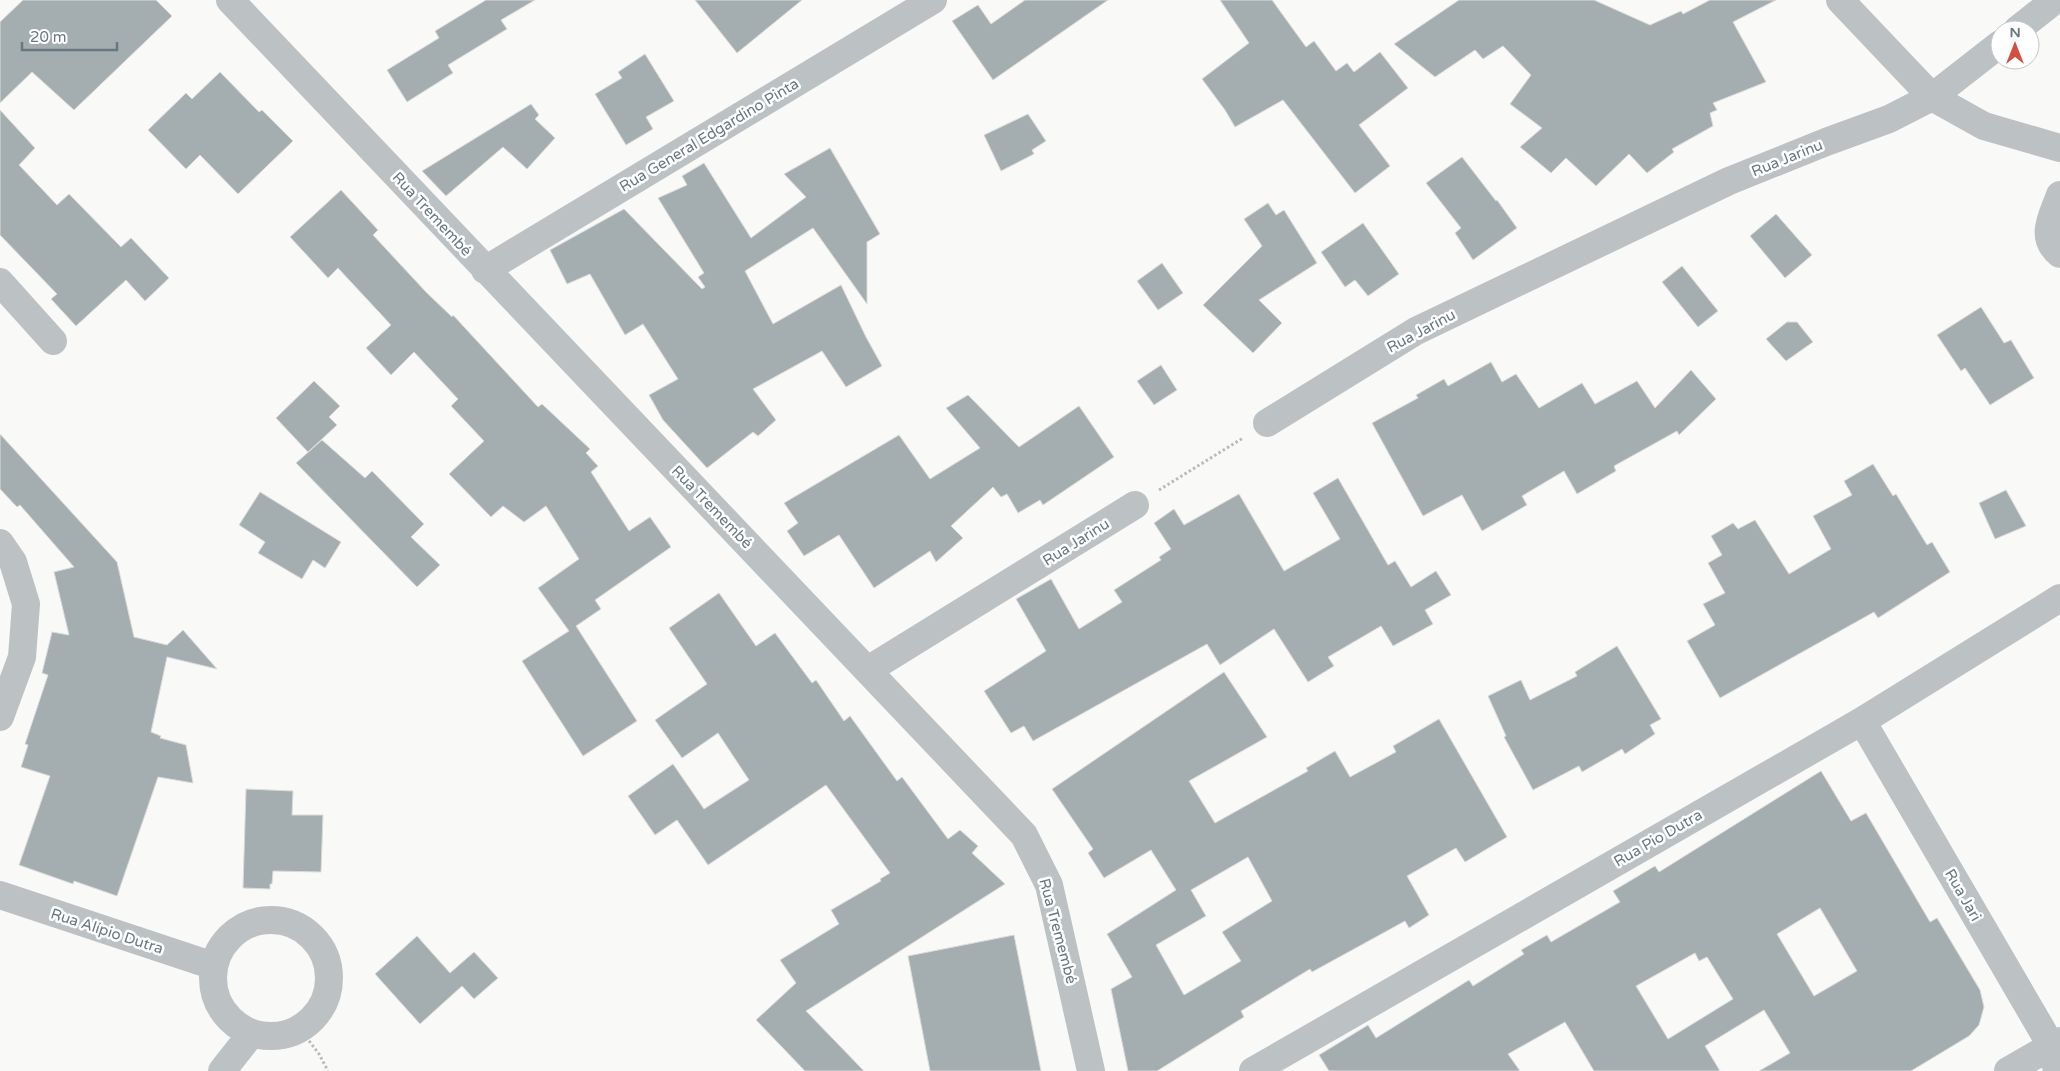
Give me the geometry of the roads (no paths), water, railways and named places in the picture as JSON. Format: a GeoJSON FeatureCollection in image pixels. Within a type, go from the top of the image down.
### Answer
{"type":"FeatureCollection","features":[{"type":"Feature","properties":{"kind":"street","name":"Rua Tremembé"},"geometry":{"type":"LineString","coordinates":[[230,0],[1024,835],[1049,885],[1092,1071]]}},
{"type":"Feature","properties":{"kind":"street","name":"Rua General Edgardino Pinta"},"geometry":{"type":"LineString","coordinates":[[485,270],[933,0]]}},
{"type":"Feature","properties":{"kind":"street"},"geometry":{"type":"LineString","coordinates":[[1840,0],[1932,97],[1984,126],[2060,148]]}},
{"type":"Feature","properties":{"kind":"street"},"geometry":{"type":"LineString","coordinates":[[2030,20],[2055,0]]}},
{"type":"Feature","properties":{"kind":"street","name":"Rua Jarinu"},"geometry":{"type":"LineString","coordinates":[[1267,423],[1416,331],[1729,181],[1889,118],[1932,97],[1990,52]]}},
{"type":"Feature","properties":{"kind":"street"},"geometry":{"type":"LineString","coordinates":[[2060,196],[2047,230],[2052,248],[2060,254]]}},
{"type":"Feature","properties":{"kind":"street"},"geometry":{"type":"LineString","coordinates":[[0,282],[54,341]]}},
{"type":"Feature","properties":{"kind":"street","name":"Rua Jarinu"},"geometry":{"type":"LineString","coordinates":[[868,670],[1135,505]]}},
{"type":"Feature","properties":{"kind":"street"},"geometry":{"type":"LineString","coordinates":[[0,718],[22,657],[26,604],[4,557]]}},
{"type":"Feature","properties":{"kind":"street","name":"Rua Pio Dutra"},"geometry":{"type":"LineString","coordinates":[[1253,1071],[1862,721],[2060,598]]}},
{"type":"Feature","properties":{"kind":"street","name":"Rua Jari"},"geometry":{"type":"LineString","coordinates":[[1862,721],[2056,1053]]}},
{"type":"Feature","properties":{"kind":"street","name":"Rua Alípio Dutra"},"geometry":{"type":"LineString","coordinates":[[0,895],[214,966]]}},
{"type":"Feature","properties":{"kind":"street"},"geometry":{"type":"LineString","coordinates":[[275,920],[292,923],[306,931],[318,942],[327,957],[330,973],[329,990],[324,1006],[314,1019],[300,1029],[285,1035],[268,1037],[252,1034],[237,1026],[225,1014],[216,999],[213,983],[214,966],[219,950],[230,937],[243,927],[258,921],[275,920]]}},
{"type":"Feature","properties":{"kind":"street"},"geometry":{"type":"LineString","coordinates":[[222,1071],[252,1034]]}},
{"type":"Feature","properties":{"kind":"street"},"geometry":{"type":"LineString","coordinates":[[2008,1071],[2056,1053]]}}]}
